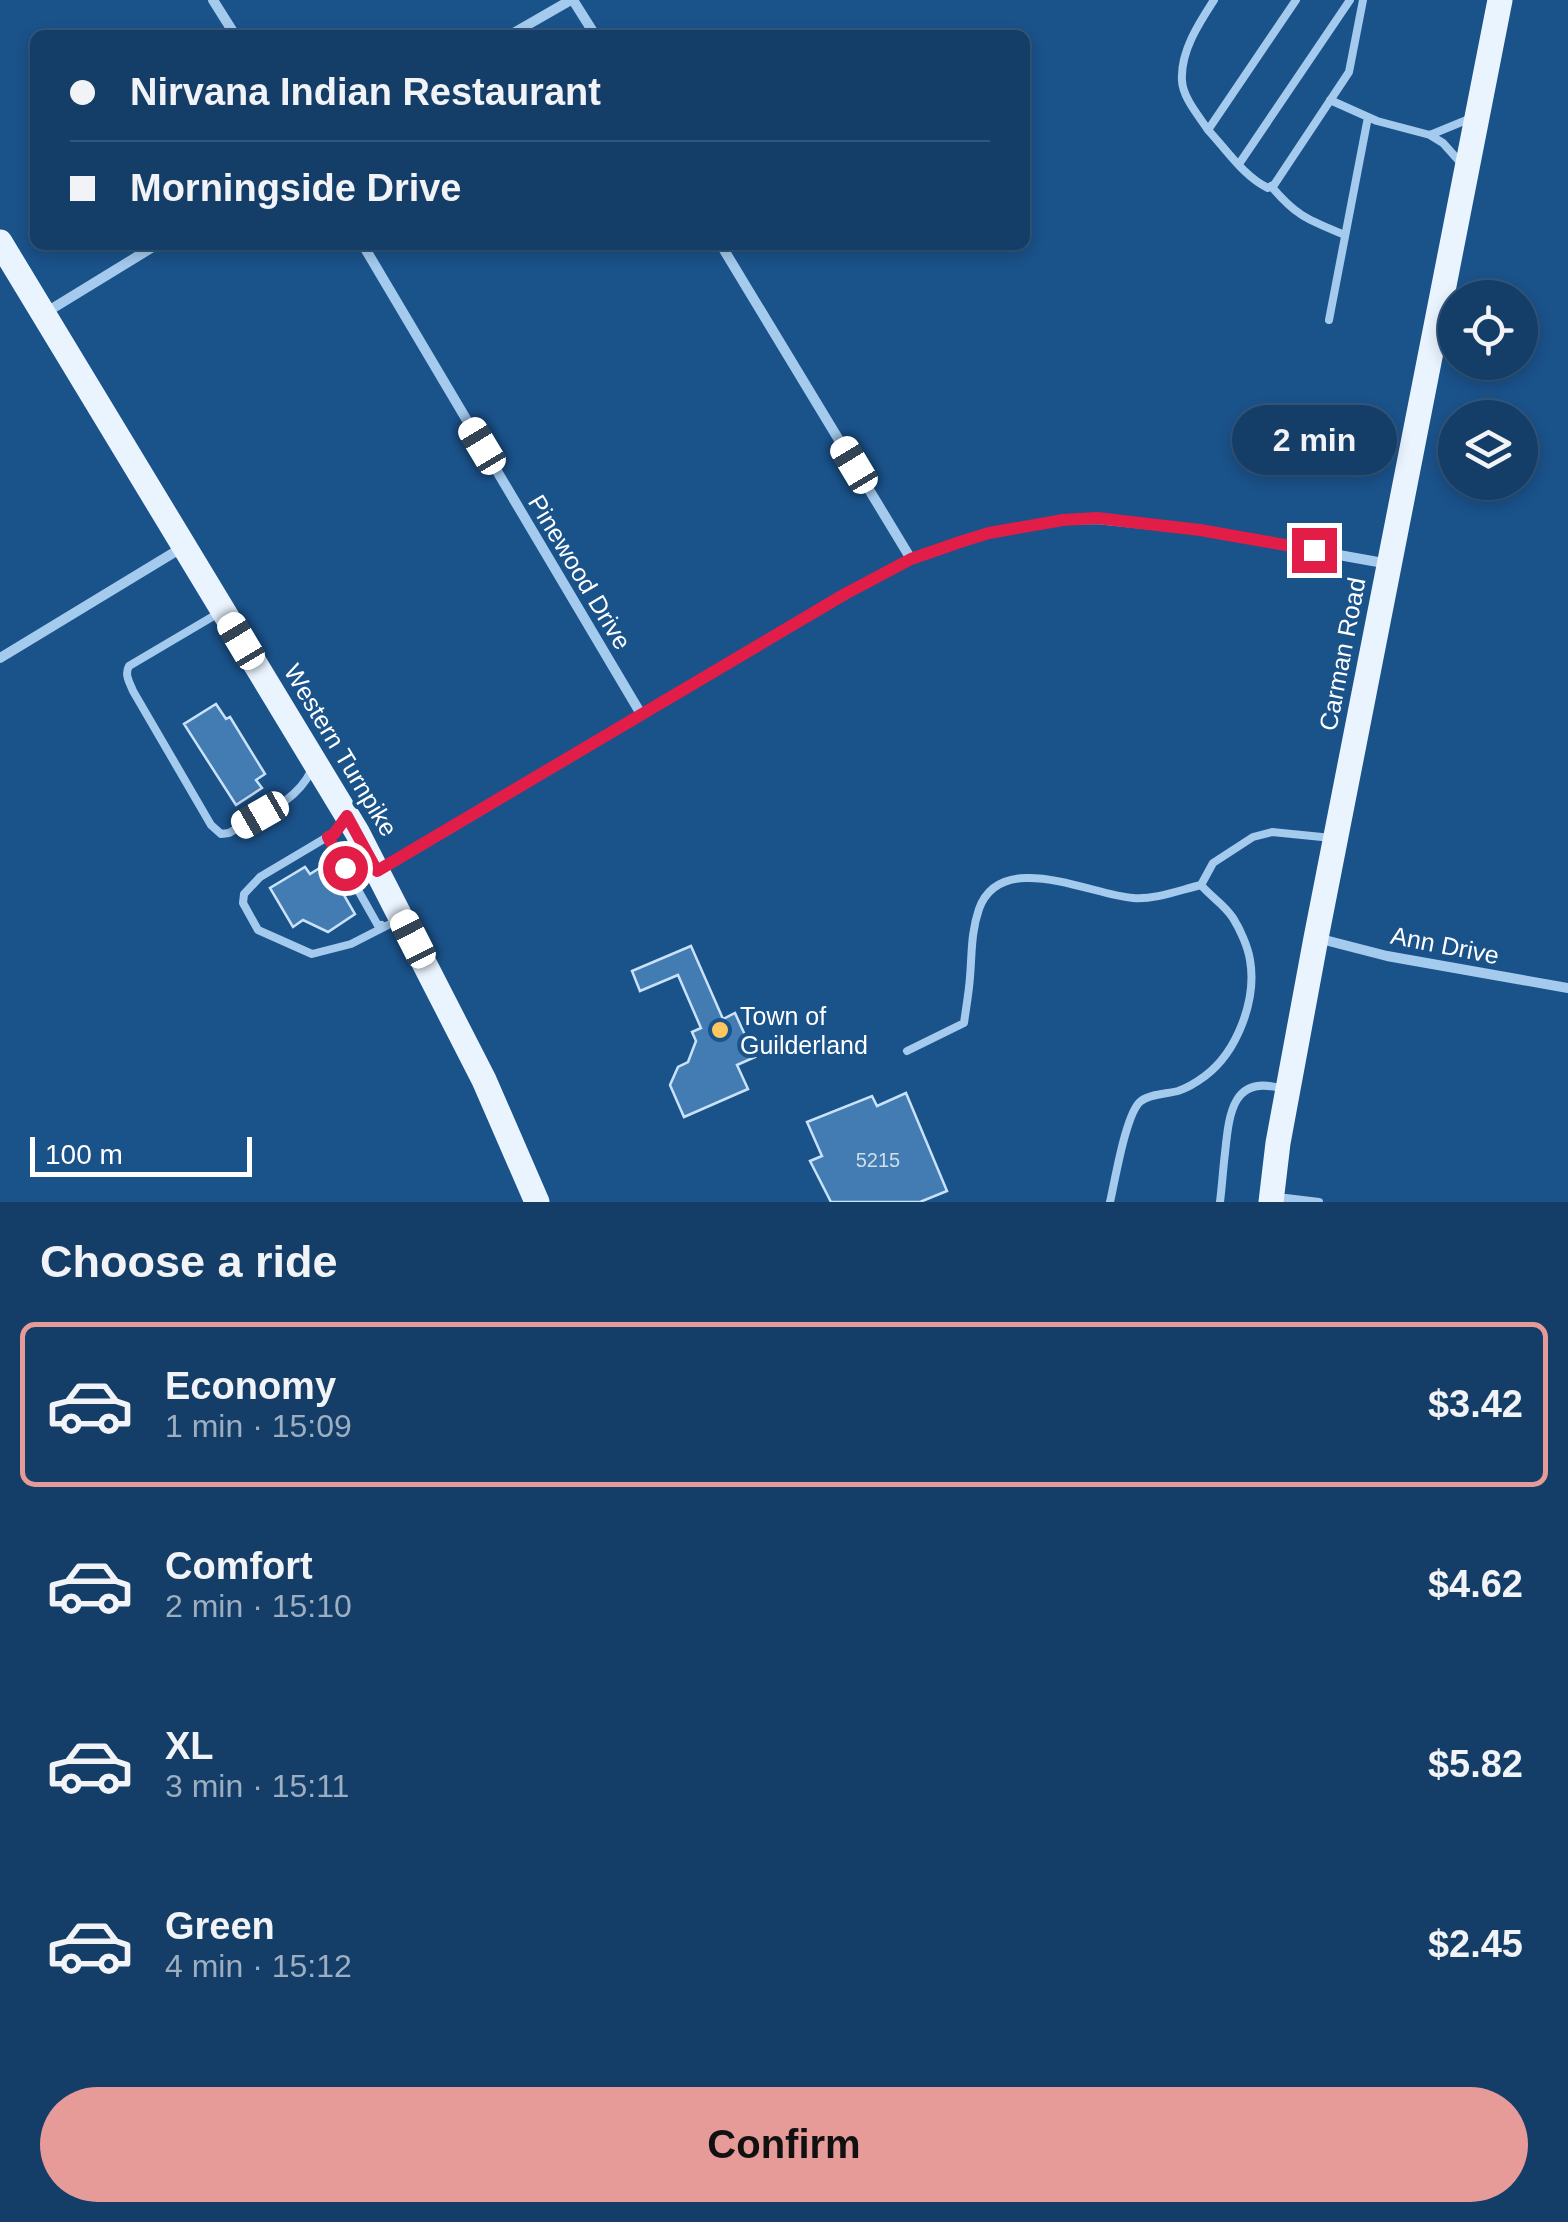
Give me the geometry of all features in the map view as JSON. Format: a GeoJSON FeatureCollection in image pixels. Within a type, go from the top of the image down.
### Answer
{"type":"FeatureCollection","features":[{"type":"Feature","properties":{"kind":"main road","name":"Carman Road"},"geometry":{"type":"LineString","coordinates":[[1272,1202],[1278,1144],[1316,938],[1500,0]]}},
{"type":"Feature","properties":{"kind":"main road","name":"Western Turnpike"},"geometry":{"type":"LineString","coordinates":[[0,242],[347,816],[377,871],[388,923],[484,1080],[537,1202]]}},
{"type":"Feature","properties":{"kind":"street"},"geometry":{"type":"LineString","coordinates":[[213,0],[231,30]]}},
{"type":"Feature","properties":{"kind":"street"},"geometry":{"type":"LineString","coordinates":[[519,30],[572,0],[591,30]]}},
{"type":"Feature","properties":{"kind":"street"},"geometry":{"type":"LineString","coordinates":[[44,314],[148,250]]}},
{"type":"Feature","properties":{"kind":"street","name":"Pinewood Drive"},"geometry":{"type":"LineString","coordinates":[[366,250],[641,714]]}},
{"type":"Feature","properties":{"kind":"street"},"geometry":{"type":"LineString","coordinates":[[725,250],[911,559]]}},
{"type":"Feature","properties":{"kind":"street"},"geometry":{"type":"LineString","coordinates":[[377,871],[845,594],[911,559],[989,533],[1097,518],[1200,530],[1390,564]]}},
{"type":"Feature","properties":{"kind":"street"},"geometry":{"type":"LineString","coordinates":[[0,658],[184,546]]}},
{"type":"Feature","properties":{"kind":"street","name":"Ann Drive"},"geometry":{"type":"LineString","coordinates":[[1316,938],[1387,956],[1568,988]]}},
{"type":"Feature","properties":{"kind":"lane"},"geometry":{"type":"LineString","coordinates":[[1214,0],[1198,24],[1186,54],[1182,80],[1186,94],[1208,130],[1268,188],[1274,185],[1352,64],[1363,0]]}},
{"type":"Feature","properties":{"kind":"lane"},"geometry":{"type":"LineString","coordinates":[[1208,130],[1296,0]]}},
{"type":"Feature","properties":{"kind":"lane"},"geometry":{"type":"LineString","coordinates":[[1239,164],[1350,0]]}},
{"type":"Feature","properties":{"kind":"lane"},"geometry":{"type":"LineString","coordinates":[[1330,100],[1368,117],[1430,135],[1443,143],[1467,170]]}},
{"type":"Feature","properties":{"kind":"lane"},"geometry":{"type":"LineString","coordinates":[[1430,135],[1478,116]]}},
{"type":"Feature","properties":{"kind":"lane"},"geometry":{"type":"LineString","coordinates":[[1329,320],[1368,117]]}},
{"type":"Feature","properties":{"kind":"lane"},"geometry":{"type":"LineString","coordinates":[[1271,186],[1290,209],[1345,235]]}},
{"type":"Feature","properties":{"kind":"lane"},"geometry":{"type":"LineString","coordinates":[[223,610],[127,670],[134,692],[212,825],[221,834],[229,834],[292,797],[304,785],[314,762]]}},
{"type":"Feature","properties":{"kind":"lane"},"geometry":{"type":"LineString","coordinates":[[328,837],[388,923],[351,944],[312,954],[258,930],[243,903],[244,894],[260,877],[328,837],[334,834],[347,816]]}},
{"type":"Feature","properties":{"kind":"lane"},"geometry":{"type":"LineString","coordinates":[[907,1051],[964,1023],[970,944],[980,906],[1000,884],[1011,879],[1052,880],[1134,899],[1201,885],[1213,863],[1253,837],[1272,832],[1336,838]]}},
{"type":"Feature","properties":{"kind":"lane"},"geometry":{"type":"LineString","coordinates":[[1110,1202],[1131,1114],[1142,1100],[1182,1090],[1220,1062],[1235,1041],[1247,1004],[1250,957],[1234,920],[1201,885]]}},
{"type":"Feature","properties":{"kind":"lane"},"geometry":{"type":"LineString","coordinates":[[1220,1202],[1229,1114],[1239,1096],[1252,1087],[1288,1090]]}},
{"type":"Feature","properties":{"kind":"lane"},"geometry":{"type":"LineString","coordinates":[[1272,1202],[1286,1198],[1320,1202]]}},
{"type":"Feature","properties":{"kind":"building"},"geometry":{"type":"Polygon","coordinates":[[[216,704],[226,719],[230,717],[265,774],[256,780],[262,788],[236,805],[184,724],[216,704]]]}},
{"type":"Feature","properties":{"kind":"building"},"geometry":{"type":"Polygon","coordinates":[[[326,864],[355,914],[328,932],[303,920],[293,927],[270,888],[305,867],[310,874],[326,864]]]}},
{"type":"Feature","properties":{"kind":"building","name":"Town of Guilderland"},"geometry":{"type":"Polygon","coordinates":[[[691,946],[723,1019],[735,1013],[755,1057],[737,1065],[748,1089],[684,1117],[670,1085],[678,1067],[688,1062],[696,1041],[692,1032],[701,1028],[678,975],[640,991],[632,971],[691,946]]]}},
{"type":"Feature","properties":{"kind":"building"},"geometry":{"type":"Polygon","coordinates":[[[906,1093],[947,1191],[920,1202],[831,1202],[810,1161],[822,1156],[807,1122],[872,1096],[877,1106],[906,1093]]]}},
{"type":"Feature","properties":{"kind":"place","name":"Town of Guilderland"},"geometry":{"type":"Point","coordinates":[720,1030]}},
{"type":"Feature","properties":{"kind":"route"},"geometry":{"type":"LineString","coordinates":[[345,868],[328,837],[347,816],[377,871],[845,594],[911,559],[963,541],[1041,522],[1097,518],[1200,530],[1314,550]]}}]}
